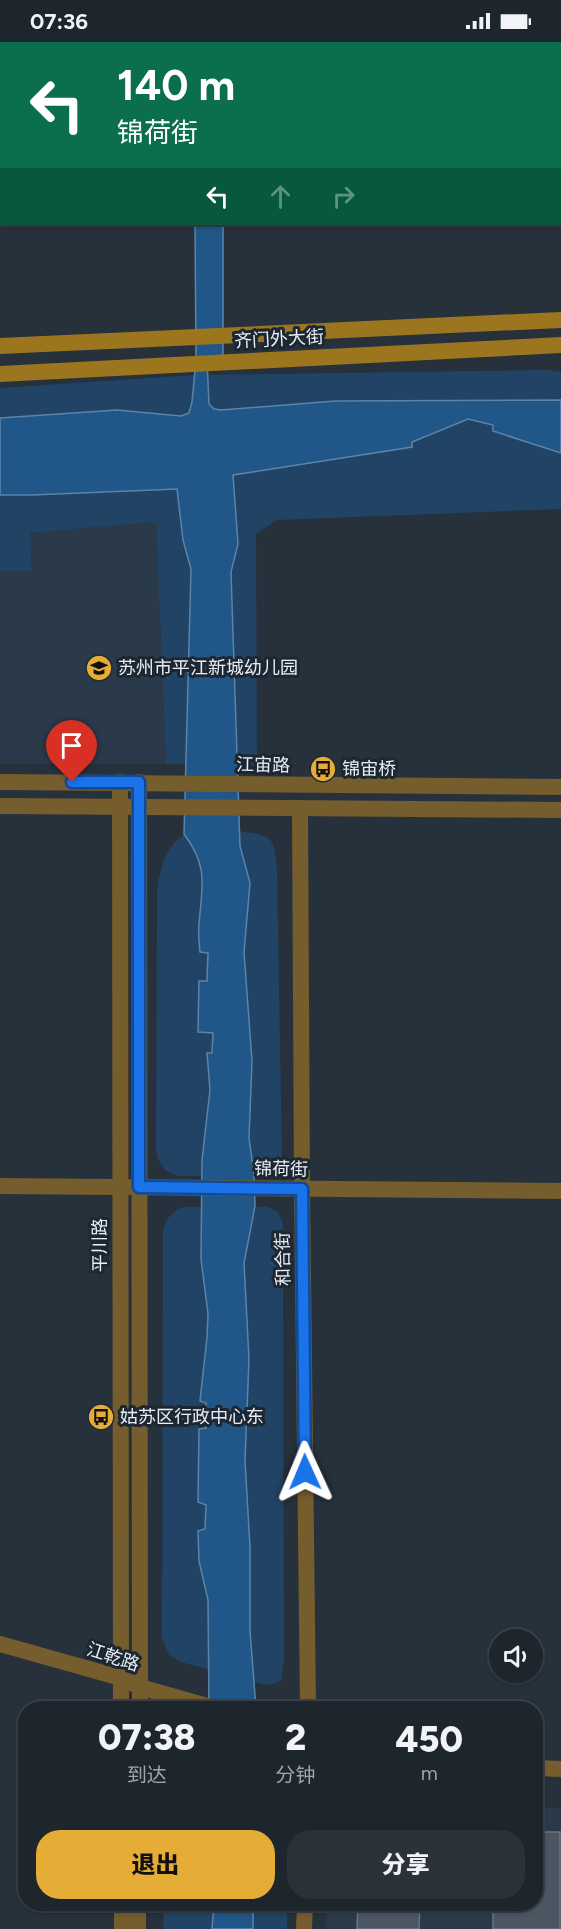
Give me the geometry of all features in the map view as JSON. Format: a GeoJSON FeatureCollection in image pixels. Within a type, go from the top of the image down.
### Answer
{"type":"FeatureCollection","features":[{"type":"Feature","properties":{"kind":"main road","name":"齐门外大街"},"geometry":{"type":"LineString","coordinates":[[0,346],[561,320]]}},
{"type":"Feature","properties":{"kind":"main road","name":"齐门外大街"},"geometry":{"type":"LineString","coordinates":[[0,374],[561,345]]}},
{"type":"Feature","properties":{"kind":"street","name":"江宙路"},"geometry":{"type":"LineString","coordinates":[[0,782],[561,787]]}},
{"type":"Feature","properties":{"kind":"street","name":"平川路"},"geometry":{"type":"LineString","coordinates":[[120,782],[121,1701]]}},
{"type":"Feature","properties":{"kind":"street"},"geometry":{"type":"LineString","coordinates":[[139,782],[140,1701]]}},
{"type":"Feature","properties":{"kind":"street"},"geometry":{"type":"LineString","coordinates":[[0,806],[561,810]]}},
{"type":"Feature","properties":{"kind":"street","name":"和合街"},"geometry":{"type":"LineString","coordinates":[[300,808],[308,1701]]}},
{"type":"Feature","properties":{"kind":"street","name":"锦荷街"},"geometry":{"type":"LineString","coordinates":[[0,1186],[561,1191]]}},
{"type":"Feature","properties":{"kind":"street","name":"江乾路"},"geometry":{"type":"LineString","coordinates":[[0,1644],[121,1678],[140,1687],[188,1701]]}},
{"type":"Feature","properties":{"kind":"street"},"geometry":{"type":"LineString","coordinates":[[543,1768],[561,1769]]}},
{"type":"Feature","properties":{"kind":"street"},"geometry":{"type":"LineString","coordinates":[[122,1911],[122,1929]]}},
{"type":"Feature","properties":{"kind":"street"},"geometry":{"type":"LineString","coordinates":[[138,1911],[138,1929]]}},
{"type":"Feature","properties":{"kind":"street"},"geometry":{"type":"LineString","coordinates":[[304,1911],[304,1929]]}},
{"type":"Feature","properties":{"kind":"shaded area"},"geometry":{"type":"Polygon","coordinates":[[[195,225],[223,225],[223,359],[207,360],[209,404],[214,409],[335,401],[561,400],[561,453],[493,431],[493,425],[468,419],[412,442],[412,447],[233,475],[238,544],[231,572],[240,846],[250,883],[244,952],[252,1061],[249,1138],[255,1206],[244,1263],[249,1359],[245,1461],[250,1547],[250,1631],[255,1701],[209,1701],[208,1600],[199,1561],[198,1531],[205,1529],[206,1505],[198,1502],[199,1429],[206,1428],[206,1403],[200,1401],[208,1314],[201,1259],[202,1160],[210,1090],[207,1053],[212,1053],[213,1033],[198,1032],[199,981],[207,981],[208,953],[200,952],[199,945],[201,867],[184,834],[191,569],[183,540],[177,489],[0,495],[0,418],[117,410],[181,416],[189,413],[192,402],[196,360],[195,225]]]}},
{"type":"Feature","properties":{"kind":"shaded area"},"geometry":{"type":"Polygon","coordinates":[[[548,370],[561,372],[561,400],[335,401],[224,410],[181,416],[117,410],[0,418],[0,388],[195,375],[548,370]]]}},
{"type":"Feature","properties":{"kind":"shaded area"},"geometry":{"type":"Polygon","coordinates":[[[468,419],[494,425],[494,431],[561,453],[561,509],[277,520],[256,534],[257,766],[238,765],[231,572],[238,544],[233,474],[411,447],[412,442],[468,419]]]}},
{"type":"Feature","properties":{"kind":"shaded area"},"geometry":{"type":"Polygon","coordinates":[[[177,488],[183,540],[191,569],[186,764],[166,764],[156,522],[30,533],[32,571],[0,571],[0,495],[177,488]]]}},
{"type":"Feature","properties":{"kind":"shaded area","name":"苏州市平江新城幼儿园"},"geometry":{"type":"Polygon","coordinates":[[[156,522],[166,764],[0,764],[0,571],[32,571],[30,533],[156,522]]]}},
{"type":"Feature","properties":{"kind":"shaded area"},"geometry":{"type":"Polygon","coordinates":[[[234,831],[256,834],[271,841],[275,851],[282,1159],[278,1170],[271,1175],[177,1176],[165,1170],[158,1159],[156,1150],[157,889],[163,863],[171,847],[191,832],[234,831]]]}},
{"type":"Feature","properties":{"kind":"shaded area"},"geometry":{"type":"Polygon","coordinates":[[[184,1207],[268,1207],[278,1212],[283,1224],[284,1660],[281,1680],[273,1684],[266,1685],[181,1662],[169,1655],[162,1638],[163,1231],[170,1216],[184,1207]]]}},
{"type":"Feature","properties":{"kind":"shaded area"},"geometry":{"type":"Polygon","coordinates":[[[543,1808],[561,1808],[561,1929],[326,1929],[327,1911],[543,1911],[543,1808]]]}},
{"type":"Feature","properties":{"kind":"shaded area"},"geometry":{"type":"Polygon","coordinates":[[[164,1911],[287,1911],[287,1929],[163,1929],[164,1911]]]}},
{"type":"Feature","properties":{"kind":"shaded area"},"geometry":{"type":"Polygon","coordinates":[[[213,1911],[253,1911],[253,1929],[212,1929],[213,1911]]]}},
{"type":"Feature","properties":{"kind":"building"},"geometry":{"type":"Polygon","coordinates":[[[543,1832],[560,1832],[560,1929],[493,1929],[493,1911],[543,1911],[543,1832]]]}},
{"type":"Feature","properties":{"kind":"building"},"geometry":{"type":"Polygon","coordinates":[[[358,1911],[420,1911],[419,1929],[357,1929],[358,1911]]]}},
{"type":"Feature","properties":{"kind":"place","name":"苏州市平江新城幼儿园"},"geometry":{"type":"Point","coordinates":[99,668]}},
{"type":"Feature","properties":{"kind":"place","name":"锦宙桥"},"geometry":{"type":"Point","coordinates":[323,769]}},
{"type":"Feature","properties":{"kind":"place","name":"姑苏区行政中心东"},"geometry":{"type":"Point","coordinates":[101,1417]}},
{"type":"Feature","properties":{"kind":"route"},"geometry":{"type":"LineString","coordinates":[[72,782],[139,782],[139,1187],[302,1189],[305,1472]]}}]}
